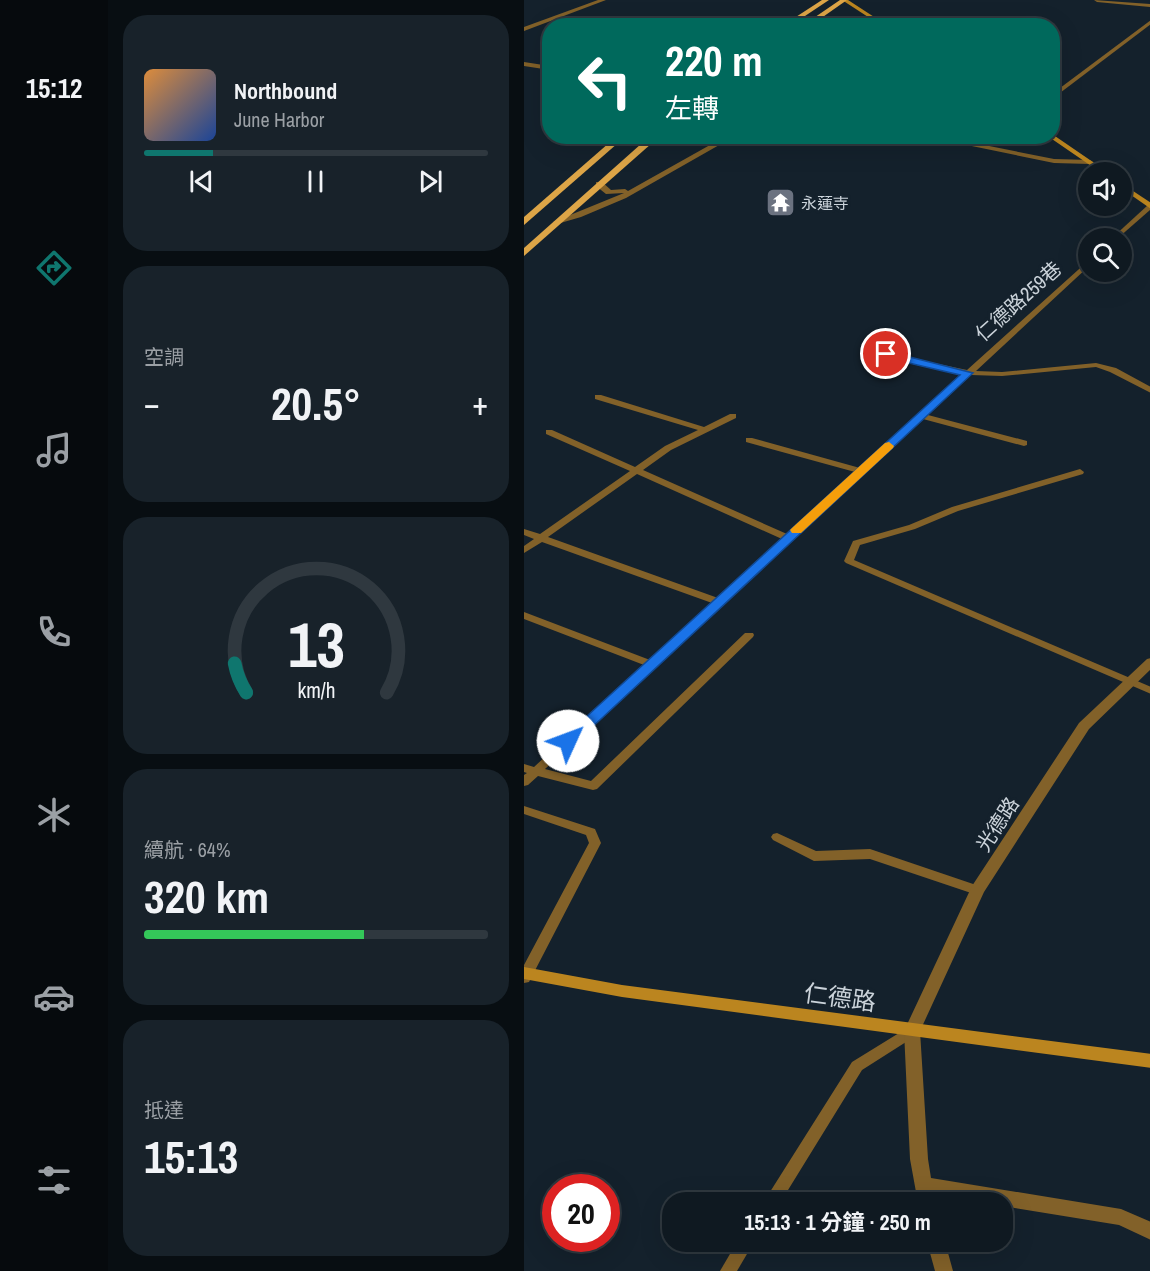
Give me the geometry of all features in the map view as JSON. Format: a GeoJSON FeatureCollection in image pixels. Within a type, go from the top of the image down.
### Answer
{"type":"FeatureCollection","features":[{"type":"Feature","properties":{"kind":"main road"},"geometry":{"type":"LineString","coordinates":[[798,18],[826,0]]}},
{"type":"Feature","properties":{"kind":"main road"},"geometry":{"type":"LineString","coordinates":[[817,18],[845,0]]}},
{"type":"Feature","properties":{"kind":"main road"},"geometry":{"type":"LineString","coordinates":[[524,222],[613,144]]}},
{"type":"Feature","properties":{"kind":"main road"},"geometry":{"type":"LineString","coordinates":[[524,253],[646,144]]}},
{"type":"Feature","properties":{"kind":"street"},"geometry":{"type":"LineString","coordinates":[[554,18],[603,0]]}},
{"type":"Feature","properties":{"kind":"street"},"geometry":{"type":"LineString","coordinates":[[845,0],[873,18]]}},
{"type":"Feature","properties":{"kind":"street"},"geometry":{"type":"LineString","coordinates":[[1097,0],[1151,6]]}},
{"type":"Feature","properties":{"kind":"street"},"geometry":{"type":"LineString","coordinates":[[1060,91],[1151,21]]}},
{"type":"Feature","properties":{"kind":"street"},"geometry":{"type":"LineString","coordinates":[[524,29],[542,22]]}},
{"type":"Feature","properties":{"kind":"street"},"geometry":{"type":"LineString","coordinates":[[524,64],[542,67]]}},
{"type":"Feature","properties":{"kind":"street"},"geometry":{"type":"LineString","coordinates":[[1060,142],[1090,162]]}},
{"type":"Feature","properties":{"kind":"street"},"geometry":{"type":"LineString","coordinates":[[557,222],[592,210],[717,144]]}},
{"type":"Feature","properties":{"kind":"street"},"geometry":{"type":"LineString","coordinates":[[967,144],[1054,161],[1090,162]]}},
{"type":"Feature","properties":{"kind":"street"},"geometry":{"type":"LineString","coordinates":[[599,184],[609,192],[632,190]]}},
{"type":"Feature","properties":{"kind":"street"},"geometry":{"type":"LineString","coordinates":[[1132,193],[1150,206]]}},
{"type":"Feature","properties":{"kind":"street","name":"光德路"},"geometry":{"type":"LineString","coordinates":[[912,1031],[977,890],[1084,726],[1151,662]]}},
{"type":"Feature","properties":{"kind":"street","name":"仁德路"},"geometry":{"type":"LineString","coordinates":[[525,975],[622,991],[912,1031],[1151,1061]]}},
{"type":"Feature","properties":{"kind":"street"},"geometry":{"type":"LineString","coordinates":[[912,1031],[925,1192]]}},
{"type":"Feature","properties":{"kind":"street"},"geometry":{"type":"LineString","coordinates":[[1013,1204],[1121,1217],[1151,1232]]}},
{"type":"Feature","properties":{"kind":"street"},"geometry":{"type":"LineString","coordinates":[[939,1252],[944,1271]]}},
{"type":"Feature","properties":{"kind":"lane"},"geometry":{"type":"LineString","coordinates":[[1126,228],[1150,206]]}},
{"type":"Feature","properties":{"kind":"lane","name":"仁德路259巷"},"geometry":{"type":"LineString","coordinates":[[524,782],[529,770],[651,664],[1078,272]]}},
{"type":"Feature","properties":{"kind":"lane"},"geometry":{"type":"LineString","coordinates":[[866,350],[968,373],[1002,374],[1096,365],[1113,370],[1151,391]]}},
{"type":"Feature","properties":{"kind":"lane"},"geometry":{"type":"LineString","coordinates":[[598,397],[706,430]]}},
{"type":"Feature","properties":{"kind":"lane"},"geometry":{"type":"LineString","coordinates":[[921,416],[1024,443]]}},
{"type":"Feature","properties":{"kind":"lane"},"geometry":{"type":"LineString","coordinates":[[524,550],[668,448],[732,417]]}},
{"type":"Feature","properties":{"kind":"lane"},"geometry":{"type":"LineString","coordinates":[[549,432],[788,538]]}},
{"type":"Feature","properties":{"kind":"lane"},"geometry":{"type":"LineString","coordinates":[[749,440],[861,471]]}},
{"type":"Feature","properties":{"kind":"lane"},"geometry":{"type":"LineString","coordinates":[[1080,472],[955,509],[912,527],[856,543],[849,561],[1151,691]]}},
{"type":"Feature","properties":{"kind":"lane"},"geometry":{"type":"LineString","coordinates":[[524,532],[719,602]]}},
{"type":"Feature","properties":{"kind":"lane"},"geometry":{"type":"LineString","coordinates":[[524,615],[651,664]]}},
{"type":"Feature","properties":{"kind":"lane"},"geometry":{"type":"LineString","coordinates":[[529,770],[593,786],[749,635]]}},
{"type":"Feature","properties":{"kind":"lane"},"geometry":{"type":"LineString","coordinates":[[524,810],[591,832],[595,843],[525,975]]}},
{"type":"Feature","properties":{"kind":"lane"},"geometry":{"type":"LineString","coordinates":[[777,837],[814,856],[870,854],[977,890]]}},
{"type":"Feature","properties":{"kind":"lane"},"geometry":{"type":"LineString","coordinates":[[778,1192],[857,1066],[912,1031]]}},
{"type":"Feature","properties":{"kind":"lane"},"geometry":{"type":"LineString","coordinates":[[728,1271],[740,1252]]}},
{"type":"Feature","properties":{"kind":"slow traffic"},"geometry":{"type":"LineString","coordinates":[[796,530],[889,446]]}},
{"type":"Feature","properties":{"kind":"place","name":"永蓮寺"},"geometry":{"type":"Point","coordinates":[780,203]}},
{"type":"Feature","properties":{"kind":"route"},"geometry":{"type":"LineString","coordinates":[[568,741],[968,373],[886,354]]}}]}
